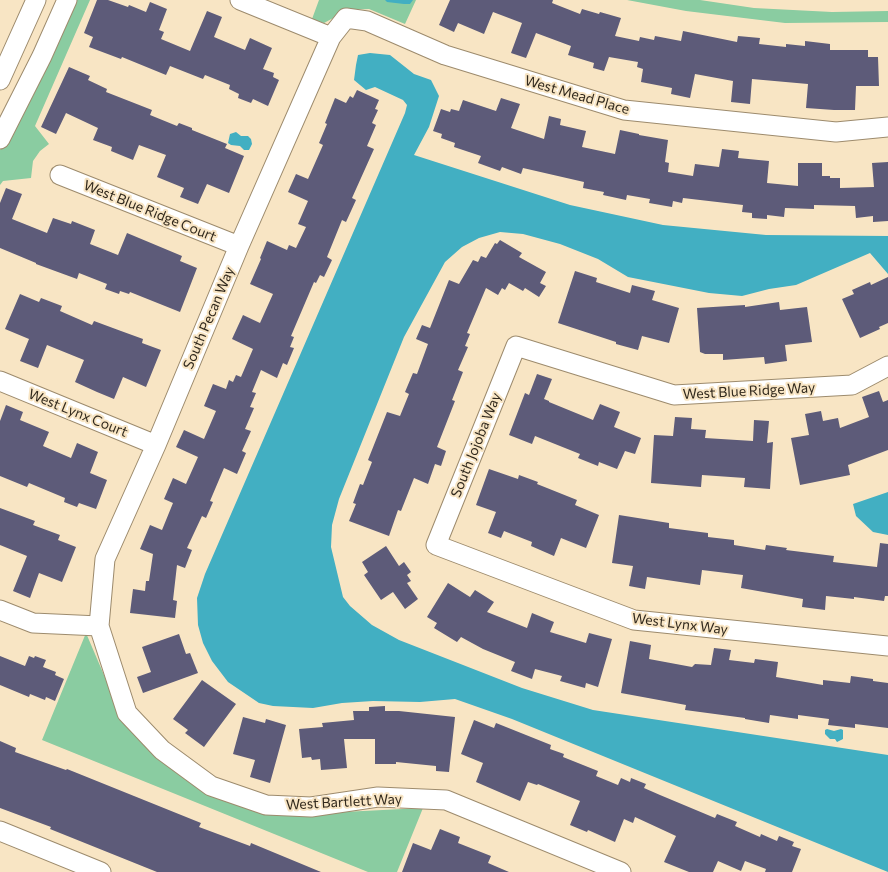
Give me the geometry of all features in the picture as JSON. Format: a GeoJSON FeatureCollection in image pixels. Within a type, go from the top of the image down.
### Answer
{"type":"FeatureCollection","features":[{"type":"Feature","properties":{"kind":"street"},"geometry":{"type":"LineString","coordinates":[[0,80],[36,0]]}},
{"type":"Feature","properties":{"kind":"street"},"geometry":{"type":"LineString","coordinates":[[0,138],[42,56],[67,0]]}},
{"type":"Feature","properties":{"kind":"street"},"geometry":{"type":"LineString","coordinates":[[240,0],[331,37]]}},
{"type":"Feature","properties":{"kind":"street","name":"South Pecan Way"},"geometry":{"type":"LineString","coordinates":[[99,626],[105,559],[156,444],[239,246],[331,37],[346,18]]}},
{"type":"Feature","properties":{"kind":"street","name":"West Mead Place"},"geometry":{"type":"LineString","coordinates":[[346,18],[367,21],[446,55],[624,110],[836,132],[888,127]]}},
{"type":"Feature","properties":{"kind":"street","name":"West Blue Ridge Court"},"geometry":{"type":"LineString","coordinates":[[60,175],[239,246]]}},
{"type":"Feature","properties":{"kind":"street","name":"West Blue Ridge Way"},"geometry":{"type":"LineString","coordinates":[[516,346],[674,395],[852,385],[888,366]]}},
{"type":"Feature","properties":{"kind":"street","name":"South Jojoba Way"},"geometry":{"type":"LineString","coordinates":[[436,545],[516,346]]}},
{"type":"Feature","properties":{"kind":"street","name":"West Lynx Court"},"geometry":{"type":"LineString","coordinates":[[0,381],[156,444]]}},
{"type":"Feature","properties":{"kind":"street","name":"West Lynx Way"},"geometry":{"type":"LineString","coordinates":[[436,545],[634,620],[888,646]]}},
{"type":"Feature","properties":{"kind":"street"},"geometry":{"type":"LineString","coordinates":[[0,610],[33,623],[99,626]]}},
{"type":"Feature","properties":{"kind":"street","name":"West Bartlett Way"},"geometry":{"type":"LineString","coordinates":[[99,626],[128,714],[162,750],[211,786],[266,805],[311,807],[378,797],[446,800],[621,872]]}},
{"type":"Feature","properties":{"kind":"street"},"geometry":{"type":"LineString","coordinates":[[0,831],[101,872]]}},
{"type":"Feature","properties":{"kind":"green space"},"geometry":{"type":"Polygon","coordinates":[[[77,0],[90,0],[35,126],[49,144],[40,151],[33,161],[31,178],[3,181],[0,185],[0,150],[26,108],[77,0]]]}},
{"type":"Feature","properties":{"kind":"green space"},"geometry":{"type":"Polygon","coordinates":[[[319,0],[416,0],[405,24],[369,9],[348,10],[324,23],[312,19],[319,0]]]}},
{"type":"Feature","properties":{"kind":"green space"},"geometry":{"type":"Polygon","coordinates":[[[627,0],[700,0],[754,8],[832,12],[888,11],[888,22],[785,23],[686,11],[627,0]]]}},
{"type":"Feature","properties":{"kind":"green space"},"geometry":{"type":"Polygon","coordinates":[[[86,633],[119,710],[153,755],[189,781],[323,813],[423,808],[397,872],[368,872],[42,740],[86,633]]]}},
{"type":"Feature","properties":{"kind":"water"},"geometry":{"type":"Polygon","coordinates":[[[385,0],[413,0],[410,4],[404,4],[387,2],[385,0]]]}},
{"type":"Feature","properties":{"kind":"water"},"geometry":{"type":"Polygon","coordinates":[[[370,53],[390,55],[414,74],[431,80],[439,96],[429,127],[414,155],[570,205],[663,225],[766,235],[888,236],[888,274],[870,253],[796,285],[769,289],[742,296],[709,293],[628,277],[598,259],[560,244],[523,234],[500,232],[479,238],[462,247],[445,262],[404,337],[339,499],[332,525],[331,547],[343,597],[350,606],[372,625],[399,640],[522,688],[593,710],[888,755],[888,872],[512,719],[455,699],[420,702],[373,701],[342,703],[313,708],[273,706],[259,703],[228,682],[212,661],[203,643],[198,625],[197,598],[205,574],[405,113],[407,105],[403,100],[375,87],[366,90],[354,80],[358,55],[370,53]]]}},
{"type":"Feature","properties":{"kind":"water"},"geometry":{"type":"Polygon","coordinates":[[[236,132],[241,136],[248,136],[251,139],[252,144],[249,150],[244,150],[240,146],[231,145],[228,143],[230,134],[236,132]]]}},
{"type":"Feature","properties":{"kind":"water"},"geometry":{"type":"Polygon","coordinates":[[[888,492],[888,535],[873,532],[856,516],[853,504],[888,492]]]}},
{"type":"Feature","properties":{"kind":"water"},"geometry":{"type":"Polygon","coordinates":[[[827,729],[834,731],[841,729],[843,730],[843,739],[837,742],[835,739],[830,739],[825,734],[825,730],[827,729]]]}},
{"type":"Feature","properties":{"kind":"building"},"geometry":{"type":"Polygon","coordinates":[[[97,0],[108,0],[128,7],[129,5],[146,12],[150,2],[167,9],[159,30],[164,32],[161,39],[190,51],[207,11],[222,17],[214,37],[245,50],[250,38],[272,48],[263,69],[274,73],[273,77],[279,80],[268,106],[253,99],[251,103],[238,98],[239,94],[229,89],[230,85],[205,75],[203,79],[170,66],[166,75],[122,57],[121,59],[89,47],[93,37],[84,33],[97,0]]]}},
{"type":"Feature","properties":{"kind":"building"},"geometry":{"type":"Polygon","coordinates":[[[450,0],[553,0],[552,3],[580,14],[582,9],[621,18],[615,36],[639,41],[640,37],[654,40],[655,36],[681,41],[683,31],[737,42],[738,36],[760,38],[759,44],[786,47],[786,44],[805,46],[805,41],[830,44],[830,50],[868,50],[868,57],[878,57],[879,86],[856,86],[855,110],[834,110],[806,108],[808,84],[752,79],[750,104],[731,102],[733,81],[695,74],[690,98],[671,94],[672,88],[641,82],[643,69],[637,67],[638,62],[609,57],[604,71],[593,68],[594,63],[568,55],[571,46],[536,33],[526,58],[511,53],[522,23],[493,12],[484,34],[458,23],[454,32],[439,25],[450,0]]]}},
{"type":"Feature","properties":{"kind":"building"},"geometry":{"type":"Polygon","coordinates":[[[69,67],[90,76],[88,80],[107,89],[106,92],[152,110],[150,115],[177,126],[179,123],[192,128],[192,130],[227,144],[225,148],[244,156],[229,193],[207,184],[198,204],[180,197],[184,188],[157,177],[166,155],[139,145],[133,160],[111,151],[112,147],[93,140],[98,128],[66,113],[56,134],[41,127],[69,67]]]}},
{"type":"Feature","properties":{"kind":"building"},"geometry":{"type":"Polygon","coordinates":[[[357,90],[379,100],[375,109],[378,110],[372,123],[376,125],[367,146],[374,149],[352,198],[356,200],[346,222],[342,220],[327,257],[332,260],[324,277],[320,275],[316,283],[314,282],[291,336],[294,337],[290,347],[294,348],[287,365],[283,363],[277,378],[261,370],[252,392],[256,393],[250,407],[254,408],[245,429],[251,431],[242,451],[246,453],[237,474],[224,468],[210,501],[213,502],[206,518],[202,516],[187,548],[192,550],[185,568],[177,565],[173,600],[177,601],[175,618],[130,613],[133,589],[145,591],[146,581],[149,581],[153,554],[140,549],[150,525],[162,530],[173,503],[164,499],[173,478],[186,484],[198,457],[176,447],[184,430],[204,439],[216,411],[204,406],[213,384],[226,389],[229,380],[233,382],[236,375],[241,377],[253,349],[232,339],[243,315],[260,323],[273,294],[250,284],[261,259],[260,258],[267,241],[287,250],[289,245],[296,248],[306,227],[298,224],[308,201],[288,192],[296,174],[308,179],[323,145],[319,143],[335,98],[346,103],[350,96],[353,98],[357,90]]]}},
{"type":"Feature","properties":{"kind":"building"},"geometry":{"type":"Polygon","coordinates":[[[501,98],[520,104],[511,128],[544,139],[549,116],[561,119],[560,125],[586,131],[582,147],[615,154],[620,130],[668,140],[665,162],[669,163],[668,172],[693,176],[695,164],[719,167],[722,149],[739,151],[738,158],[769,161],[767,183],[798,186],[798,163],[822,163],[822,176],[840,178],[840,188],[874,187],[872,163],[888,162],[888,221],[873,222],[873,216],[856,218],[855,206],[814,205],[814,209],[785,208],[784,217],[767,215],[767,219],[752,218],[752,213],[742,212],[743,205],[683,198],[682,203],[673,201],[672,207],[649,203],[650,199],[627,195],[626,200],[603,195],[604,192],[583,188],[584,182],[523,168],[521,174],[502,167],[500,171],[478,163],[481,156],[454,147],[455,143],[441,138],[442,134],[433,131],[441,109],[450,112],[451,109],[459,111],[463,100],[496,111],[501,98]]]}},
{"type":"Feature","properties":{"kind":"building"},"geometry":{"type":"Polygon","coordinates":[[[6,188],[22,194],[12,219],[47,233],[53,218],[71,224],[72,221],[95,230],[90,244],[118,255],[127,233],[182,256],[180,261],[197,268],[180,312],[130,292],[129,294],[120,291],[119,294],[105,289],[107,284],[79,273],[77,279],[36,264],[0,248],[0,203],[6,188]]]}},
{"type":"Feature","properties":{"kind":"building"},"geometry":{"type":"Polygon","coordinates":[[[500,240],[522,253],[519,257],[546,272],[540,283],[546,286],[539,297],[525,288],[523,291],[509,283],[505,290],[502,288],[498,295],[486,288],[467,333],[470,334],[465,346],[468,347],[458,370],[463,372],[452,400],[455,401],[437,447],[446,451],[441,466],[435,464],[428,484],[414,478],[401,511],[398,510],[389,536],[349,521],[356,504],[353,503],[360,484],[363,485],[372,462],[368,460],[387,412],[400,416],[409,394],[405,392],[413,373],[417,374],[428,344],[416,339],[422,325],[430,328],[449,280],[459,284],[473,260],[478,262],[481,256],[486,258],[495,243],[497,244],[500,240]]]}},
{"type":"Feature","properties":{"kind":"building"},"geometry":{"type":"Polygon","coordinates":[[[575,271],[597,278],[596,282],[630,293],[632,285],[655,291],[652,300],[679,308],[669,343],[642,336],[638,350],[616,344],[616,342],[558,323],[575,271]]]}},
{"type":"Feature","properties":{"kind":"building"},"geometry":{"type":"Polygon","coordinates":[[[888,277],[888,323],[879,327],[880,329],[860,338],[842,299],[854,294],[852,290],[870,282],[871,285],[888,277]]]}},
{"type":"Feature","properties":{"kind":"building"},"geometry":{"type":"Polygon","coordinates":[[[20,294],[39,302],[41,298],[62,306],[60,311],[92,325],[94,321],[143,339],[142,343],[161,350],[146,387],[123,377],[114,399],[97,392],[75,382],[84,360],[47,345],[38,368],[20,361],[29,339],[5,329],[20,294]]]}},
{"type":"Feature","properties":{"kind":"building"},"geometry":{"type":"Polygon","coordinates":[[[779,302],[780,310],[807,307],[812,342],[785,345],[787,361],[765,364],[764,357],[723,360],[723,354],[705,354],[700,352],[697,308],[745,305],[745,307],[779,302]]]}},
{"type":"Feature","properties":{"kind":"building"},"geometry":{"type":"Polygon","coordinates":[[[537,374],[552,379],[544,399],[549,402],[593,420],[600,404],[620,412],[614,427],[641,438],[635,454],[625,451],[617,469],[599,462],[598,466],[578,458],[580,454],[535,436],[532,444],[509,435],[525,393],[529,395],[537,374]]]}},
{"type":"Feature","properties":{"kind":"building"},"geometry":{"type":"Polygon","coordinates":[[[879,391],[883,402],[888,400],[888,450],[848,465],[850,475],[800,485],[791,438],[809,435],[805,414],[821,411],[823,421],[838,418],[840,428],[869,417],[862,397],[879,391]]]}},
{"type":"Feature","properties":{"kind":"building"},"geometry":{"type":"Polygon","coordinates":[[[6,405],[23,412],[20,420],[49,432],[43,446],[71,458],[77,443],[98,452],[90,473],[107,480],[96,509],[79,503],[77,507],[64,502],[65,498],[29,483],[27,487],[0,476],[0,421],[6,405]]]}},
{"type":"Feature","properties":{"kind":"building"},"geometry":{"type":"Polygon","coordinates":[[[675,417],[692,418],[691,429],[706,430],[705,438],[753,441],[754,420],[769,421],[767,443],[773,442],[770,489],[744,487],[745,478],[702,475],[701,487],[651,483],[654,435],[673,436],[675,417]]]}},
{"type":"Feature","properties":{"kind":"building"},"geometry":{"type":"Polygon","coordinates":[[[489,469],[518,479],[519,475],[538,482],[537,484],[577,500],[575,505],[599,515],[586,548],[561,538],[554,556],[531,546],[532,542],[504,531],[501,538],[488,533],[496,512],[476,505],[489,469]]]}},
{"type":"Feature","properties":{"kind":"building"},"geometry":{"type":"Polygon","coordinates":[[[0,508],[35,521],[33,525],[60,535],[58,540],[76,547],[62,582],[39,573],[30,598],[13,591],[27,556],[0,545],[0,508]]]}},
{"type":"Feature","properties":{"kind":"building"},"geometry":{"type":"Polygon","coordinates":[[[619,515],[669,523],[669,528],[708,533],[708,537],[734,540],[734,545],[765,550],[766,545],[787,548],[786,550],[834,556],[833,562],[877,567],[880,543],[888,544],[888,596],[885,596],[884,601],[854,597],[854,599],[826,596],[825,610],[802,607],[803,599],[741,588],[743,575],[702,570],[700,585],[647,577],[645,589],[629,586],[633,566],[612,563],[619,515]]]}},
{"type":"Feature","properties":{"kind":"building"},"geometry":{"type":"Polygon","coordinates":[[[386,546],[399,566],[404,562],[411,572],[407,575],[411,581],[407,583],[418,599],[405,609],[393,592],[381,600],[364,575],[368,572],[362,562],[386,546]]]}},
{"type":"Feature","properties":{"kind":"building"},"geometry":{"type":"Polygon","coordinates":[[[448,583],[470,597],[475,590],[494,602],[487,612],[527,628],[532,613],[554,622],[550,632],[586,643],[589,633],[612,639],[598,687],[586,683],[585,688],[560,681],[562,676],[535,669],[532,679],[511,671],[515,662],[483,649],[461,637],[457,642],[434,628],[437,623],[427,617],[448,583]]]}},
{"type":"Feature","properties":{"kind":"building"},"geometry":{"type":"Polygon","coordinates":[[[179,634],[186,654],[190,653],[198,673],[143,693],[137,677],[151,672],[142,647],[179,634]]]}},
{"type":"Feature","properties":{"kind":"building"},"geometry":{"type":"Polygon","coordinates":[[[630,641],[651,645],[649,659],[692,667],[695,664],[711,665],[714,648],[731,650],[729,660],[754,663],[755,659],[778,662],[776,677],[823,685],[823,680],[850,683],[851,676],[888,683],[888,728],[855,724],[855,728],[828,725],[829,719],[798,715],[798,719],[770,715],[769,723],[745,718],[685,710],[686,705],[621,693],[630,641]]]}},
{"type":"Feature","properties":{"kind":"building"},"geometry":{"type":"Polygon","coordinates":[[[0,656],[25,666],[29,656],[34,658],[35,656],[46,660],[43,667],[56,672],[55,675],[64,679],[55,701],[46,697],[45,700],[30,694],[29,697],[0,685],[0,656]]]}},
{"type":"Feature","properties":{"kind":"building"},"geometry":{"type":"Polygon","coordinates":[[[202,680],[236,704],[204,747],[185,733],[188,730],[173,719],[202,680]]]}},
{"type":"Feature","properties":{"kind":"building"},"geometry":{"type":"Polygon","coordinates":[[[385,706],[385,711],[455,717],[449,772],[436,771],[436,766],[396,762],[396,764],[375,764],[375,739],[344,739],[347,768],[321,770],[320,759],[312,760],[311,757],[302,758],[299,729],[323,727],[322,723],[354,720],[353,711],[369,711],[369,707],[385,706]]]}},
{"type":"Feature","properties":{"kind":"building"},"geometry":{"type":"Polygon","coordinates":[[[243,717],[265,723],[266,719],[286,725],[270,783],[250,777],[255,760],[233,754],[243,717]]]}},
{"type":"Feature","properties":{"kind":"building"},"geometry":{"type":"Polygon","coordinates":[[[474,720],[494,728],[496,723],[551,745],[550,749],[564,754],[563,757],[598,771],[596,776],[618,785],[621,778],[630,782],[631,778],[646,784],[644,788],[715,818],[717,814],[737,822],[735,826],[760,837],[761,834],[777,841],[779,836],[794,842],[792,846],[801,849],[792,872],[765,872],[766,869],[745,861],[741,871],[718,861],[713,872],[689,872],[664,862],[676,836],[635,817],[633,823],[624,819],[615,842],[588,830],[587,832],[570,825],[580,801],[538,784],[528,782],[520,801],[476,782],[483,763],[461,754],[474,720]]]}},
{"type":"Feature","properties":{"kind":"building"},"geometry":{"type":"Polygon","coordinates":[[[0,741],[16,748],[15,752],[66,770],[67,769],[201,823],[199,827],[250,846],[251,843],[321,872],[157,872],[50,829],[51,827],[0,808],[0,741]]]}},
{"type":"Feature","properties":{"kind":"building"},"geometry":{"type":"Polygon","coordinates":[[[440,829],[460,837],[458,843],[491,856],[488,863],[509,872],[402,872],[413,843],[431,850],[440,829]]]}}]}
